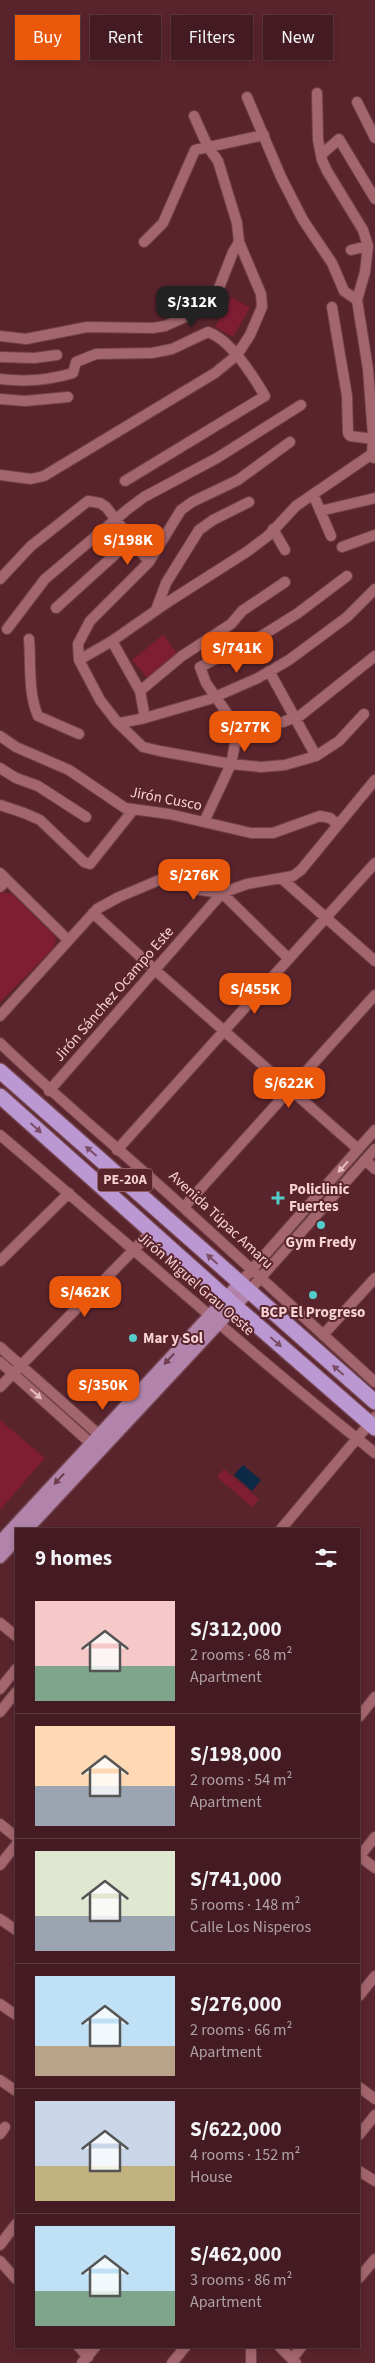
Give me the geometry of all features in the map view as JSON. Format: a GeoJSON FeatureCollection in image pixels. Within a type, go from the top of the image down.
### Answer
{"type":"FeatureCollection","features":[{"type":"Feature","properties":{"kind":"highway","name":"PE-20A"},"geometry":{"type":"LineString","coordinates":[[0,1071],[243,1288],[375,1402]]}},
{"type":"Feature","properties":{"kind":"highway","name":"PE-20A"},"geometry":{"type":"LineString","coordinates":[[0,1096],[231,1302],[373,1423]]}},
{"type":"Feature","properties":{"kind":"main road"},"geometry":{"type":"LineString","coordinates":[[0,1542],[99,1443],[243,1288]]}},
{"type":"Feature","properties":{"kind":"main road"},"geometry":{"type":"LineString","coordinates":[[27,1528],[99,1443]]}},
{"type":"Feature","properties":{"kind":"main road"},"geometry":{"type":"LineString","coordinates":[[0,1557],[15,1541]]}},
{"type":"Feature","properties":{"kind":"street"},"geometry":{"type":"LineString","coordinates":[[79,660],[112,641],[248,551],[313,494],[373,456],[371,370],[356,300],[365,272],[368,246],[363,230],[327,171],[321,155],[318,140],[317,93]]}},
{"type":"Feature","properties":{"kind":"street"},"geometry":{"type":"LineString","coordinates":[[247,97],[303,220],[332,263],[344,291],[356,300]]}},
{"type":"Feature","properties":{"kind":"street"},"geometry":{"type":"LineString","coordinates":[[356,102],[375,138]]}},
{"type":"Feature","properties":{"kind":"street"},"geometry":{"type":"LineString","coordinates":[[0,475],[31,479],[44,476],[216,373],[237,355],[250,335],[262,307],[258,282],[239,242],[237,223],[218,161],[208,147],[194,116]]}},
{"type":"Feature","properties":{"kind":"street"},"geometry":{"type":"LineString","coordinates":[[144,242],[163,223],[193,152],[264,135]]}},
{"type":"Feature","properties":{"kind":"street"},"geometry":{"type":"LineString","coordinates":[[321,155],[339,139],[375,200]]}},
{"type":"Feature","properties":{"kind":"street"},"geometry":{"type":"LineString","coordinates":[[0,336],[26,339],[87,327],[153,328],[165,326],[207,305],[217,293],[239,242]]}},
{"type":"Feature","properties":{"kind":"street"},"geometry":{"type":"LineString","coordinates":[[351,250],[368,246]]}},
{"type":"Feature","properties":{"kind":"street"},"geometry":{"type":"LineString","coordinates":[[332,307],[334,330],[346,396],[348,433],[350,436],[373,439]]}},
{"type":"Feature","properties":{"kind":"street"},"geometry":{"type":"LineString","coordinates":[[0,379],[20,382],[64,376],[73,373],[76,362],[96,354],[152,353],[172,349],[208,332],[237,355],[248,368],[265,396],[125,481]]}},
{"type":"Feature","properties":{"kind":"street"},"geometry":{"type":"LineString","coordinates":[[0,357],[34,358],[57,355]]}},
{"type":"Feature","properties":{"kind":"street"},"geometry":{"type":"LineString","coordinates":[[0,399],[24,401],[68,397]]}},
{"type":"Feature","properties":{"kind":"street"},"geometry":{"type":"LineString","coordinates":[[7,629],[45,579],[144,497],[218,458],[301,404]]}},
{"type":"Feature","properties":{"kind":"street"},"geometry":{"type":"LineString","coordinates":[[290,442],[238,480],[192,502],[181,510],[149,562],[90,621],[78,644],[79,660],[100,700],[143,747],[231,764],[261,767],[285,765],[316,756],[338,741],[364,714]]}},
{"type":"Feature","properties":{"kind":"street"},"geometry":{"type":"LineString","coordinates":[[313,494],[331,536]]}},
{"type":"Feature","properties":{"kind":"street"},"geometry":{"type":"LineString","coordinates":[[320,511],[375,498]]}},
{"type":"Feature","properties":{"kind":"street"},"geometry":{"type":"LineString","coordinates":[[0,579],[31,546],[88,500],[100,502],[149,562]]}},
{"type":"Feature","properties":{"kind":"street"},"geometry":{"type":"LineString","coordinates":[[156,611],[166,583],[199,530],[213,520],[249,502]]}},
{"type":"Feature","properties":{"kind":"street"},"geometry":{"type":"LineString","coordinates":[[273,529],[285,550]]}},
{"type":"Feature","properties":{"kind":"street"},"geometry":{"type":"LineString","coordinates":[[342,547],[375,535]]}},
{"type":"Feature","properties":{"kind":"street"},"geometry":{"type":"LineString","coordinates":[[56,608],[131,540]]}},
{"type":"Feature","properties":{"kind":"street"},"geometry":{"type":"LineString","coordinates":[[204,822],[231,764],[238,729],[206,683],[200,667],[263,635],[298,613],[347,576]]}},
{"type":"Feature","properties":{"kind":"street"},"geometry":{"type":"LineString","coordinates":[[140,691],[182,656],[231,624],[242,611],[285,582]]}},
{"type":"Feature","properties":{"kind":"street"},"geometry":{"type":"LineString","coordinates":[[120,723],[145,718],[216,697],[269,671],[289,660],[347,618],[375,589]]}},
{"type":"Feature","properties":{"kind":"street"},"geometry":{"type":"LineString","coordinates":[[29,639],[32,687],[35,709],[38,716],[80,734]]}},
{"type":"Feature","properties":{"kind":"street"},"geometry":{"type":"LineString","coordinates":[[112,641],[140,691],[145,718]]}},
{"type":"Feature","properties":{"kind":"street"},"geometry":{"type":"LineString","coordinates":[[238,729],[283,722],[301,715],[375,656]]}},
{"type":"Feature","properties":{"kind":"street"},"geometry":{"type":"LineString","coordinates":[[269,671],[316,756]]}},
{"type":"Feature","properties":{"kind":"street","name":"Jirón Cusco"},"geometry":{"type":"LineString","coordinates":[[0,736],[16,747],[69,770],[118,804],[134,809],[251,833],[273,833],[320,816],[330,818],[338,825]]}},
{"type":"Feature","properties":{"kind":"street"},"geometry":{"type":"LineString","coordinates":[[0,768],[16,778],[38,786],[86,817]]}},
{"type":"Feature","properties":{"kind":"street"},"geometry":{"type":"LineString","coordinates":[[0,1016],[93,913],[108,902],[164,878],[200,890],[222,893],[247,884],[293,876],[301,870],[375,780]]}},
{"type":"Feature","properties":{"kind":"street"},"geometry":{"type":"LineString","coordinates":[[0,805],[24,812],[40,820],[84,862],[90,864],[134,809]]}},
{"type":"Feature","properties":{"kind":"street"},"geometry":{"type":"LineString","coordinates":[[117,1150],[375,863]]}},
{"type":"Feature","properties":{"kind":"street"},"geometry":{"type":"LineString","coordinates":[[281,878],[375,961]]}},
{"type":"Feature","properties":{"kind":"street"},"geometry":{"type":"LineString","coordinates":[[2,880],[68,940]]}},
{"type":"Feature","properties":{"kind":"street"},"geometry":{"type":"LineString","coordinates":[[222,893],[289,959]]}},
{"type":"Feature","properties":{"kind":"street","name":"Jirón Sánchez Ocampo Este"},"geometry":{"type":"LineString","coordinates":[[49,1091],[222,893]]}},
{"type":"Feature","properties":{"kind":"street"},"geometry":{"type":"LineString","coordinates":[[93,913],[358,1149]]}},
{"type":"Feature","properties":{"kind":"street"},"geometry":{"type":"LineString","coordinates":[[184,1207],[375,995]]}},
{"type":"Feature","properties":{"kind":"street","name":"Avenida Túpac Amaru"},"geometry":{"type":"LineString","coordinates":[[0,1043],[49,1091],[184,1207],[259,1278],[375,1382]]}},
{"type":"Feature","properties":{"kind":"street"},"geometry":{"type":"LineString","coordinates":[[243,1288],[251,1270],[375,1130]]}},
{"type":"Feature","properties":{"kind":"street","name":"Jirón Miguel Grau Oeste"},"geometry":{"type":"LineString","coordinates":[[0,1136],[69,1193],[214,1320],[375,1453]]}},
{"type":"Feature","properties":{"kind":"street"},"geometry":{"type":"LineString","coordinates":[[243,1288],[259,1278],[375,1148]]}},
{"type":"Feature","properties":{"kind":"street"},"geometry":{"type":"LineString","coordinates":[[364,1160],[375,1169]]}},
{"type":"Feature","properties":{"kind":"street"},"geometry":{"type":"LineString","coordinates":[[0,1261],[69,1193]]}},
{"type":"Feature","properties":{"kind":"street"},"geometry":{"type":"LineString","coordinates":[[0,1387],[152,1232]]}},
{"type":"Feature","properties":{"kind":"street"},"geometry":{"type":"LineString","coordinates":[[323,1336],[375,1278]]}},
{"type":"Feature","properties":{"kind":"street"},"geometry":{"type":"LineString","coordinates":[[0,1346],[99,1443]]}},
{"type":"Feature","properties":{"kind":"street"},"geometry":{"type":"LineString","coordinates":[[0,1362],[99,1443]]}},
{"type":"Feature","properties":{"kind":"street"},"geometry":{"type":"LineString","coordinates":[[282,1528],[357,1438],[373,1423]]}},
{"type":"Feature","properties":{"kind":"street"},"geometry":{"type":"LineString","coordinates":[[0,1623],[15,1635]]}},
{"type":"Feature","properties":{"kind":"street"},"geometry":{"type":"LineString","coordinates":[[0,1689],[15,1669]]}},
{"type":"Feature","properties":{"kind":"street"},"geometry":{"type":"LineString","coordinates":[[0,1712],[15,1693]]}},
{"type":"Feature","properties":{"kind":"street"},"geometry":{"type":"LineString","coordinates":[[361,1710],[375,1697]]}},
{"type":"Feature","properties":{"kind":"street"},"geometry":{"type":"LineString","coordinates":[[0,1824],[15,1836]]}},
{"type":"Feature","properties":{"kind":"street"},"geometry":{"type":"LineString","coordinates":[[360,1856],[375,1837]]}},
{"type":"Feature","properties":{"kind":"street"},"geometry":{"type":"LineString","coordinates":[[0,1865],[15,1847]]}},
{"type":"Feature","properties":{"kind":"street"},"geometry":{"type":"LineString","coordinates":[[360,1858],[375,1868]]}},
{"type":"Feature","properties":{"kind":"street"},"geometry":{"type":"LineString","coordinates":[[0,1919],[15,1929]]}},
{"type":"Feature","properties":{"kind":"street"},"geometry":{"type":"LineString","coordinates":[[360,1995],[375,1976]]}},
{"type":"Feature","properties":{"kind":"street"},"geometry":{"type":"LineString","coordinates":[[0,2004],[15,2014]]}},
{"type":"Feature","properties":{"kind":"street"},"geometry":{"type":"LineString","coordinates":[[0,2080],[15,2090]]}},
{"type":"Feature","properties":{"kind":"street"},"geometry":{"type":"LineString","coordinates":[[360,2089],[375,2099]]}},
{"type":"Feature","properties":{"kind":"street"},"geometry":{"type":"LineString","coordinates":[[360,2134],[375,2116]]}},
{"type":"Feature","properties":{"kind":"street"},"geometry":{"type":"LineString","coordinates":[[360,2172],[375,2181]]}},
{"type":"Feature","properties":{"kind":"street"},"geometry":{"type":"LineString","coordinates":[[0,2245],[15,2225]]}},
{"type":"Feature","properties":{"kind":"street"},"geometry":{"type":"LineString","coordinates":[[360,2277],[375,2259]]}},
{"type":"Feature","properties":{"kind":"street"},"geometry":{"type":"LineString","coordinates":[[0,2261],[15,2278]]}},
{"type":"Feature","properties":{"kind":"street"},"geometry":{"type":"LineString","coordinates":[[79,2348],[85,2360],[94,2348]]}},
{"type":"Feature","properties":{"kind":"street"},"geometry":{"type":"LineString","coordinates":[[172,2363],[184,2348]]}},
{"type":"Feature","properties":{"kind":"street"},"geometry":{"type":"LineString","coordinates":[[251,2348],[251,2363]]}},
{"type":"Feature","properties":{"kind":"street"},"geometry":{"type":"LineString","coordinates":[[281,2348],[294,2361],[301,2348]]}},
{"type":"Feature","properties":{"kind":"shaded area"},"geometry":{"type":"Polygon","coordinates":[[[232,297],[250,308],[233,337],[215,327],[232,297]]]}},
{"type":"Feature","properties":{"kind":"shaded area"},"geometry":{"type":"Polygon","coordinates":[[[163,635],[178,654],[148,679],[132,660],[163,635]]]}},
{"type":"Feature","properties":{"kind":"shaded area"},"geometry":{"type":"Polygon","coordinates":[[[0,892],[12,894],[54,935],[56,941],[53,949],[0,1002],[0,892]]]}},
{"type":"Feature","properties":{"kind":"shaded area"},"geometry":{"type":"Polygon","coordinates":[[[0,1420],[45,1458],[0,1510],[0,1420]]]}},
{"type":"Feature","properties":{"kind":"shaded area"},"geometry":{"type":"Polygon","coordinates":[[[224,1469],[259,1499],[252,1507],[217,1477],[224,1469]]]}},
{"type":"Feature","properties":{"kind":"water"},"geometry":{"type":"Polygon","coordinates":[[[243,1465],[261,1480],[252,1491],[234,1475],[243,1465]]]}},
{"type":"Feature","properties":{"kind":"place","name":"Policlinic Fuertes"},"geometry":{"type":"Point","coordinates":[278,1198]}},
{"type":"Feature","properties":{"kind":"place","name":"Gym Fredy"},"geometry":{"type":"Point","coordinates":[321,1225]}},
{"type":"Feature","properties":{"kind":"place","name":"BCP El Progreso"},"geometry":{"type":"Point","coordinates":[313,1295]}},
{"type":"Feature","properties":{"kind":"place","name":"Mar y Sol"},"geometry":{"type":"Point","coordinates":[133,1338]}}]}
